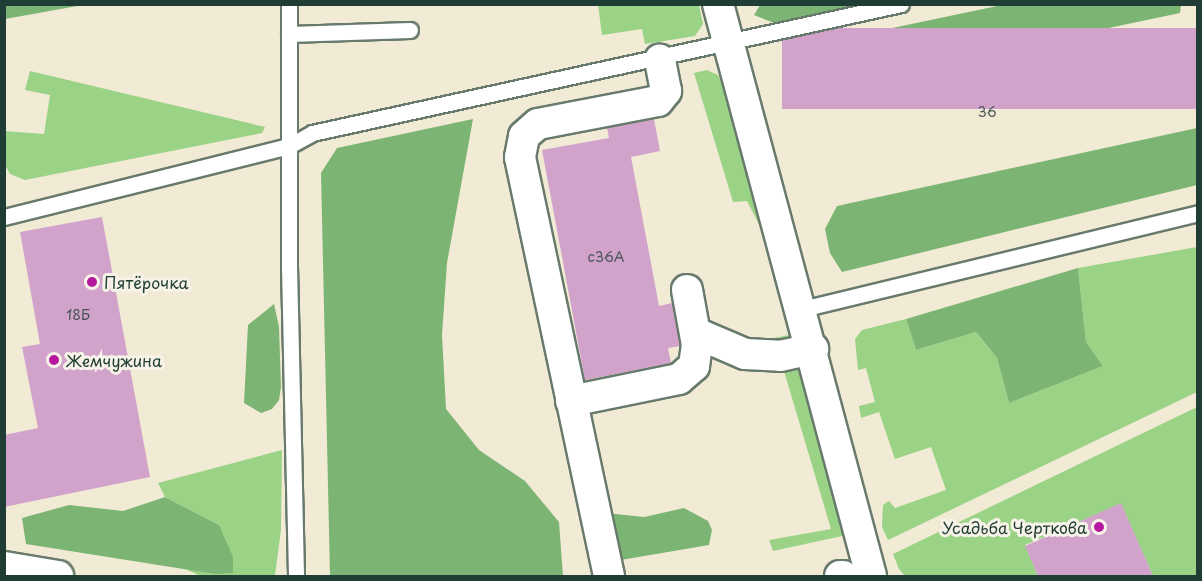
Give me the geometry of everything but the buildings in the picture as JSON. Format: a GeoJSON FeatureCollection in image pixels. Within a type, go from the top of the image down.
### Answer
{"type":"FeatureCollection","features":[{"type":"Feature","properties":{"kind":"street"},"geometry":{"type":"LineString","coordinates":[[718,4],[813,349],[871,576]]}},
{"type":"Feature","properties":{"kind":"street"},"geometry":{"type":"LineString","coordinates":[[609,576],[520,157],[524,135],[538,124],[658,101],[666,91],[660,60]]}},
{"type":"Feature","properties":{"kind":"street"},"geometry":{"type":"LineString","coordinates":[[571,401],[679,379],[693,366],[696,333],[687,290]]}},
{"type":"Feature","properties":{"kind":"street"},"geometry":{"type":"LineString","coordinates":[[696,333],[746,354],[780,356],[813,349]]}},
{"type":"Feature","properties":{"kind":"street"},"geometry":{"type":"LineString","coordinates":[[4,567],[58,576]]}},
{"type":"Feature","properties":{"kind":"lane"},"geometry":{"type":"LineString","coordinates":[[290,4],[289,146],[297,576]]}},
{"type":"Feature","properties":{"kind":"lane"},"geometry":{"type":"LineString","coordinates":[[4,217],[289,146],[312,133],[660,60],[901,4]]}},
{"type":"Feature","properties":{"kind":"lane"},"geometry":{"type":"LineString","coordinates":[[289,34],[410,30]]}},
{"type":"Feature","properties":{"kind":"lane"},"geometry":{"type":"LineString","coordinates":[[802,309],[1197,213]]}},
{"type":"Feature","properties":{"kind":"green space"},"geometry":{"type":"Polygon","coordinates":[[[5,4],[83,4],[83,5],[5,19],[5,4]]]}},
{"type":"Feature","properties":{"kind":"green space"},"geometry":{"type":"Polygon","coordinates":[[[598,5],[699,5],[703,24],[695,36],[645,44],[642,29],[602,35],[598,5]]]}},
{"type":"Feature","properties":{"kind":"green space"},"geometry":{"type":"Polygon","coordinates":[[[760,5],[866,5],[779,25],[754,15],[760,5]]]}},
{"type":"Feature","properties":{"kind":"green space"},"geometry":{"type":"Polygon","coordinates":[[[1002,5],[1181,5],[1180,13],[805,92],[807,64],[821,43],[1002,5]]]}},
{"type":"Feature","properties":{"kind":"green space"},"geometry":{"type":"Polygon","coordinates":[[[707,70],[718,75],[729,97],[805,345],[777,350],[774,338],[789,335],[767,240],[747,201],[733,202],[694,73],[707,70]]]}},
{"type":"Feature","properties":{"kind":"green space"},"geometry":{"type":"Polygon","coordinates":[[[30,71],[265,127],[262,133],[25,180],[10,174],[5,165],[4,131],[44,134],[50,95],[25,90],[30,71]]]}},
{"type":"Feature","properties":{"kind":"green space"},"geometry":{"type":"Polygon","coordinates":[[[473,119],[447,263],[442,335],[446,409],[479,450],[525,481],[559,522],[563,576],[330,576],[321,173],[337,148],[473,119]]]}},
{"type":"Feature","properties":{"kind":"green space"},"geometry":{"type":"Polygon","coordinates":[[[1197,128],[1197,185],[842,272],[830,253],[825,229],[837,206],[1197,128]]]}},
{"type":"Feature","properties":{"kind":"green space"},"geometry":{"type":"Polygon","coordinates":[[[1197,247],[1197,392],[888,540],[882,527],[883,505],[889,501],[895,508],[946,490],[931,447],[895,459],[879,412],[861,418],[859,406],[875,402],[866,368],[858,370],[855,339],[862,330],[906,319],[916,350],[976,332],[997,358],[1009,403],[1103,366],[1086,342],[1078,268],[1197,247]]]}},
{"type":"Feature","properties":{"kind":"green space"},"geometry":{"type":"Polygon","coordinates":[[[1078,268],[1086,342],[1103,366],[1009,403],[997,358],[976,332],[916,350],[906,319],[1078,268]]]}},
{"type":"Feature","properties":{"kind":"green space"},"geometry":{"type":"Polygon","coordinates":[[[274,304],[279,327],[281,387],[279,400],[272,409],[261,413],[244,403],[248,325],[274,304]]]}},
{"type":"Feature","properties":{"kind":"green space"},"geometry":{"type":"Polygon","coordinates":[[[808,355],[856,533],[773,551],[769,540],[831,529],[781,361],[808,355]]]}},
{"type":"Feature","properties":{"kind":"green space"},"geometry":{"type":"Polygon","coordinates":[[[1197,407],[1197,576],[1153,576],[1121,504],[1025,545],[1038,576],[905,576],[899,569],[893,554],[1197,407]]]}},
{"type":"Feature","properties":{"kind":"green space"},"geometry":{"type":"Polygon","coordinates":[[[282,450],[281,530],[275,575],[201,576],[185,569],[215,574],[219,525],[165,497],[158,483],[282,450]]]}},
{"type":"Feature","properties":{"kind":"green space"},"geometry":{"type":"Polygon","coordinates":[[[165,497],[219,525],[233,557],[233,573],[215,574],[26,544],[22,518],[69,505],[123,511],[165,497]]]}},
{"type":"Feature","properties":{"kind":"green space"},"geometry":{"type":"Polygon","coordinates":[[[684,508],[708,521],[712,530],[709,545],[615,561],[606,513],[644,517],[684,508]]]}},
{"type":"Feature","properties":{"kind":"place","name":"Пятёрочка"},"geometry":{"type":"Point","coordinates":[92,282]}},
{"type":"Feature","properties":{"kind":"place","name":"Жемчужина"},"geometry":{"type":"Point","coordinates":[54,360]}},
{"type":"Feature","properties":{"kind":"place","name":"Усадьба Черткова"},"geometry":{"type":"Point","coordinates":[1099,527]}}]}
